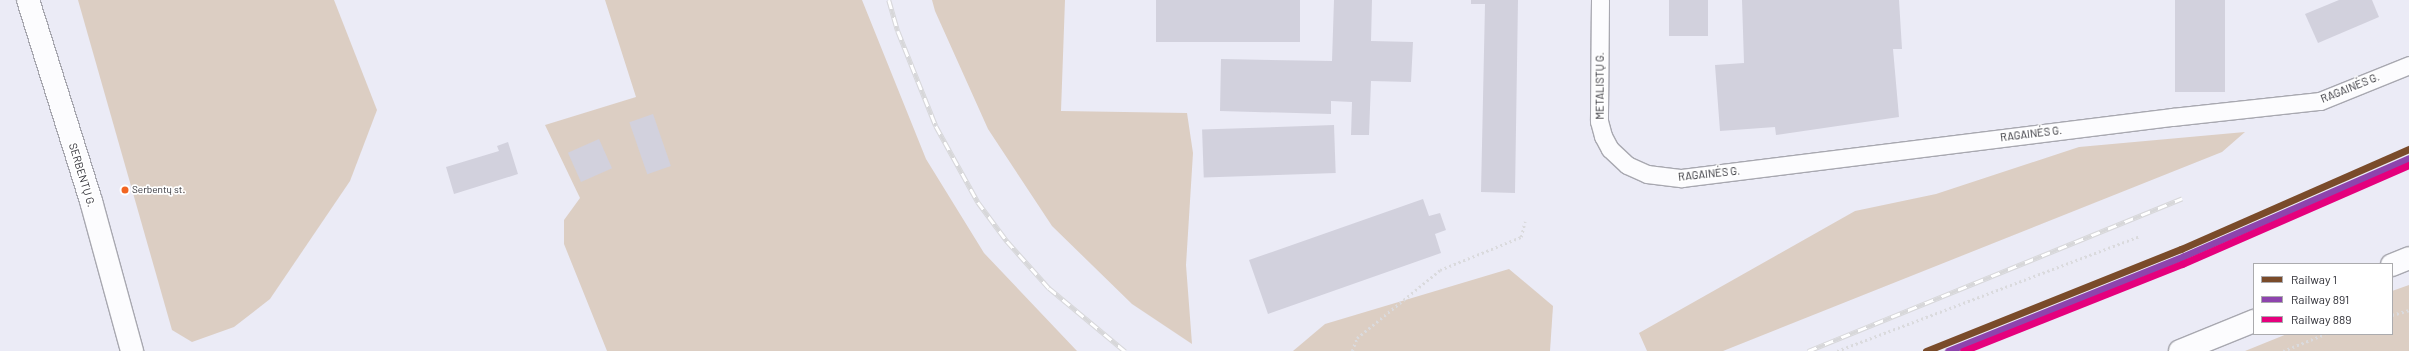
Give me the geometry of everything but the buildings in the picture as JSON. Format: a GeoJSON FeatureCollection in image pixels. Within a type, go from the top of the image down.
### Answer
{"type":"FeatureCollection","features":[{"type":"Feature","properties":{"kind":"main road","name":"SERBENTŲ G."},"geometry":{"type":"LineString","coordinates":[[28,0],[91,201],[132,351]]}},
{"type":"Feature","properties":{"kind":"main road"},"geometry":{"type":"LineString","coordinates":[[2393,265],[2409,258]]}},
{"type":"Feature","properties":{"kind":"main road"},"geometry":{"type":"LineString","coordinates":[[2180,351],[2253,321]]}},
{"type":"Feature","properties":{"kind":"street","name":"METALISTŲ G."},"geometry":{"type":"LineString","coordinates":[[1600,0],[1599,121],[1610,149],[1627,165],[1647,174]]}},
{"type":"Feature","properties":{"kind":"street","name":"RAGAINĖS G."},"geometry":{"type":"LineString","coordinates":[[1647,174],[1682,178],[2172,117],[2320,101],[2409,65]]}},
{"type":"Feature","properties":{"kind":"path"},"geometry":{"type":"LineString","coordinates":[[1352,351],[1357,338],[1440,270],[1521,237],[1525,221]]}},
{"type":"Feature","properties":{"kind":"path"},"geometry":{"type":"LineString","coordinates":[[1837,351],[2139,236]]}},
{"type":"Feature","properties":{"kind":"path"},"geometry":{"type":"LineString","coordinates":[[2393,315],[2409,310]]}},
{"type":"Feature","properties":{"kind":"path"},"geometry":{"type":"LineString","coordinates":[[2283,351],[2323,335]]}},
{"type":"Feature","properties":{"kind":"shaded area"},"geometry":{"type":"Polygon","coordinates":[[[78,0],[334,0],[377,110],[350,181],[270,299],[234,327],[192,342],[172,330],[78,0]]]}},
{"type":"Feature","properties":{"kind":"shaded area"},"geometry":{"type":"Polygon","coordinates":[[[605,0],[862,0],[926,159],[984,253],[1077,351],[607,351],[564,244],[564,220],[580,198],[545,125],[636,97],[605,0]]]}},
{"type":"Feature","properties":{"kind":"shaded area"},"geometry":{"type":"Polygon","coordinates":[[[932,0],[1065,0],[1061,111],[1187,113],[1193,153],[1186,265],[1192,344],[1132,304],[1052,226],[988,129],[935,11],[932,0]]]}},
{"type":"Feature","properties":{"kind":"shaded area"},"geometry":{"type":"Polygon","coordinates":[[[2245,132],[2222,152],[1723,351],[1647,351],[1639,333],[1855,211],[1936,194],[2079,147],[2245,132]]]}},
{"type":"Feature","properties":{"kind":"shaded area"},"geometry":{"type":"Polygon","coordinates":[[[1509,269],[1553,306],[1550,351],[1293,351],[1325,324],[1509,269]]]}},
{"type":"Feature","properties":{"kind":"shaded area"},"geometry":{"type":"Polygon","coordinates":[[[2409,285],[2409,351],[2245,351],[2285,335],[2393,335],[2393,291],[2409,285]]]}},
{"type":"Feature","properties":{"kind":"railway"},"geometry":{"type":"LineString","coordinates":[[889,0],[898,31],[936,126],[978,202],[1007,241],[1049,288],[1125,351]]}},
{"type":"Feature","properties":{"kind":"railway"},"geometry":{"type":"LineString","coordinates":[[1808,351],[2182,198]]}},
{"type":"Feature","properties":{"kind":"rail line","name":"1"},"geometry":{"type":"LineString","coordinates":[[1926,351],[2181,249],[2409,149]]}},
{"type":"Feature","properties":{"kind":"rail line","name":"891"},"geometry":{"type":"LineString","coordinates":[[1948,351],[2184,256],[2409,158]]}},
{"type":"Feature","properties":{"kind":"rail line","name":"889"},"geometry":{"type":"LineString","coordinates":[[1963,351],[2182,264],[2409,165]]}},
{"type":"Feature","properties":{"kind":"place","name":"Serbentų st."},"geometry":{"type":"Point","coordinates":[125,190]}}]}
